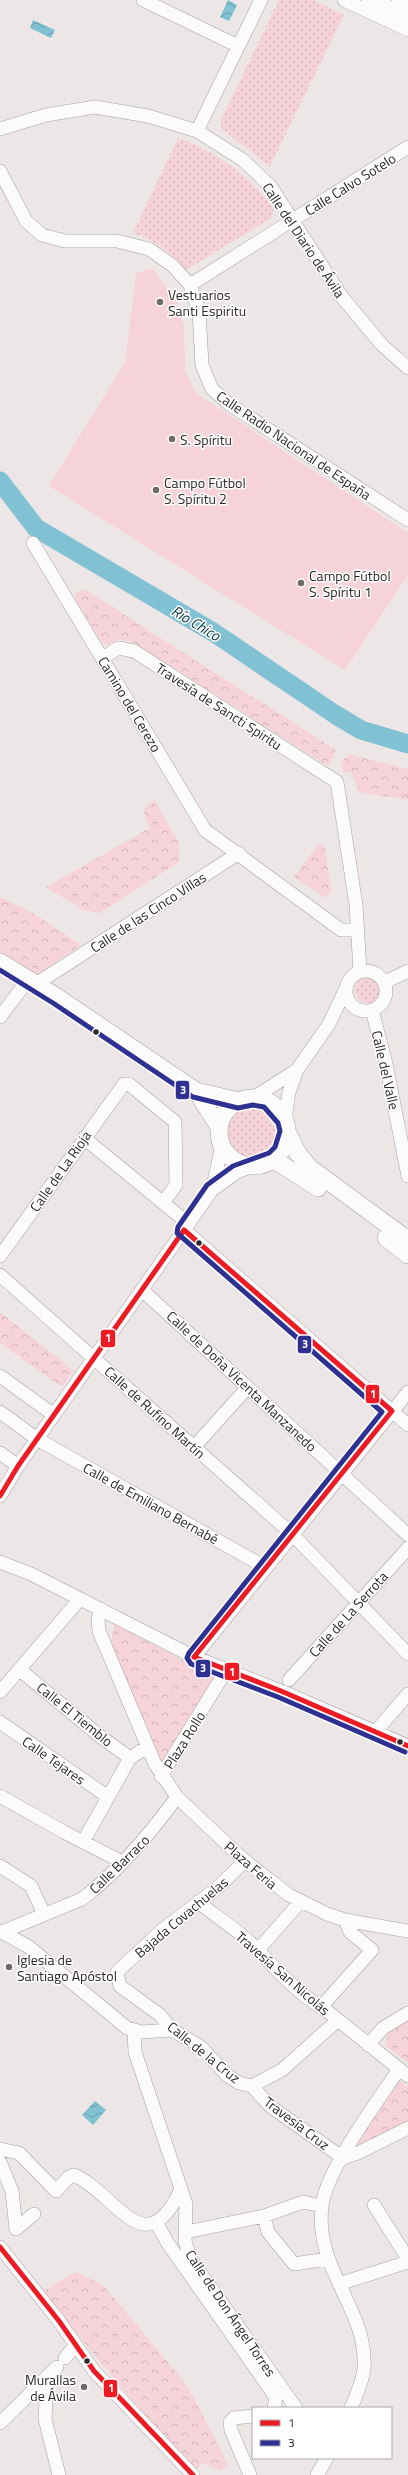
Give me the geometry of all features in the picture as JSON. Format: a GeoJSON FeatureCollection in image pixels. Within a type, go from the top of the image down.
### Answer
{"type":"FeatureCollection","features":[{"type":"Feature","properties":{"kind":"main road"},"geometry":{"type":"LineString","coordinates":[[370,0],[408,18]]}},
{"type":"Feature","properties":{"kind":"main road"},"geometry":{"type":"LineString","coordinates":[[400,0],[408,4]]}},
{"type":"Feature","properties":{"kind":"main road"},"geometry":{"type":"LineString","coordinates":[[0,962],[57,997],[196,1091],[219,1127],[222,1146],[229,1156],[240,1163],[252,1166],[263,1164],[272,1159],[280,1151],[285,1141],[286,1125]]}},
{"type":"Feature","properties":{"kind":"main road"},"geometry":{"type":"LineString","coordinates":[[196,1091],[266,1101],[278,1109],[297,1152],[309,1167],[408,1240]]}},
{"type":"Feature","properties":{"kind":"main road"},"geometry":{"type":"LineString","coordinates":[[219,1127],[226,1111],[246,1099]]}},
{"type":"Feature","properties":{"kind":"main road"},"geometry":{"type":"LineString","coordinates":[[272,1159],[303,1176],[408,1255]]}},
{"type":"Feature","properties":{"kind":"street"},"geometry":{"type":"LineString","coordinates":[[143,0],[238,46]]}},
{"type":"Feature","properties":{"kind":"street"},"geometry":{"type":"LineString","coordinates":[[197,131],[261,0]]}},
{"type":"Feature","properties":{"kind":"street"},"geometry":{"type":"LineString","coordinates":[[344,0],[408,30]]}},
{"type":"Feature","properties":{"kind":"street","name":"Calle del Diario de Ávila"},"geometry":{"type":"LineString","coordinates":[[0,129],[46,115],[95,107],[148,116],[197,131],[243,160],[271,187],[342,297],[382,345],[408,368]]}},
{"type":"Feature","properties":{"kind":"street","name":"Calle Calvo Sotelo"},"geometry":{"type":"LineString","coordinates":[[190,285],[408,147]]}},
{"type":"Feature","properties":{"kind":"street","name":"Calle Radio Nacional de España"},"geometry":{"type":"LineString","coordinates":[[0,171],[26,221],[42,235],[65,241],[117,241],[150,249],[174,266],[190,285],[199,311],[202,365],[212,390],[229,404],[408,520]]}},
{"type":"Feature","properties":{"kind":"street","name":"Camino del Cerezo"},"geometry":{"type":"LineString","coordinates":[[33,543],[205,830],[239,853],[341,930],[357,930]]}},
{"type":"Feature","properties":{"kind":"street","name":"Travesía de Sancti Spiritu"},"geometry":{"type":"LineString","coordinates":[[103,658],[118,648],[134,651],[337,782],[356,904],[357,930]]}},
{"type":"Feature","properties":{"kind":"street","name":"Calle de las Cinco Villas"},"geometry":{"type":"LineString","coordinates":[[32,982],[57,972],[239,853]]}},
{"type":"Feature","properties":{"kind":"street"},"geometry":{"type":"LineString","coordinates":[[357,930],[360,971]]}},
{"type":"Feature","properties":{"kind":"street"},"geometry":{"type":"LineString","coordinates":[[286,1125],[289,1092],[297,1070],[329,1024],[351,978],[360,971],[372,971],[382,977],[385,982],[385,999],[372,1010],[356,1008],[329,1024]]}},
{"type":"Feature","properties":{"kind":"street"},"geometry":{"type":"LineString","coordinates":[[385,982],[408,971]]}},
{"type":"Feature","properties":{"kind":"street"},"geometry":{"type":"LineString","coordinates":[[57,972],[57,997]]}},
{"type":"Feature","properties":{"kind":"street"},"geometry":{"type":"LineString","coordinates":[[0,1017],[32,982]]}},
{"type":"Feature","properties":{"kind":"street"},"geometry":{"type":"LineString","coordinates":[[346,988],[348,999],[356,1008]]}},
{"type":"Feature","properties":{"kind":"street","name":"Calle del Valle"},"geometry":{"type":"LineString","coordinates":[[372,1010],[386,1064],[408,1176]]}},
{"type":"Feature","properties":{"kind":"street"},"geometry":{"type":"LineString","coordinates":[[246,1099],[297,1070]]}},
{"type":"Feature","properties":{"kind":"street","name":"Calle de La Rioja"},"geometry":{"type":"LineString","coordinates":[[0,1256],[121,1086],[128,1084],[175,1122],[176,1185],[163,1203]]}},
{"type":"Feature","properties":{"kind":"street"},"geometry":{"type":"LineString","coordinates":[[84,1138],[163,1203],[186,1227],[408,1425]]}},
{"type":"Feature","properties":{"kind":"street"},"geometry":{"type":"LineString","coordinates":[[212,1190],[222,1146]]}},
{"type":"Feature","properties":{"kind":"street"},"geometry":{"type":"LineString","coordinates":[[0,1496],[18,1466],[212,1190],[237,1172],[252,1166]]}},
{"type":"Feature","properties":{"kind":"street","name":"Calle de Rufino Martín"},"geometry":{"type":"LineString","coordinates":[[0,1275],[95,1357],[292,1534],[408,1654]]}},
{"type":"Feature","properties":{"kind":"street","name":"Calle de Doña Vicenta Manzanedo"},"geometry":{"type":"LineString","coordinates":[[142,1290],[408,1535]]}},
{"type":"Feature","properties":{"kind":"street"},"geometry":{"type":"LineString","coordinates":[[0,1376],[54,1415]]}},
{"type":"Feature","properties":{"kind":"street"},"geometry":{"type":"LineString","coordinates":[[194,1447],[248,1387]]}},
{"type":"Feature","properties":{"kind":"street"},"geometry":{"type":"LineString","coordinates":[[194,1657],[265,1567],[408,1392]]}},
{"type":"Feature","properties":{"kind":"street","name":"Calle de Emiliano Bernabé"},"geometry":{"type":"LineString","coordinates":[[0,1412],[37,1439],[265,1567]]}},
{"type":"Feature","properties":{"kind":"street"},"geometry":{"type":"LineString","coordinates":[[0,1453],[18,1466]]}},
{"type":"Feature","properties":{"kind":"street","name":"Calle de La Serrota"},"geometry":{"type":"LineString","coordinates":[[289,1680],[408,1548]]}},
{"type":"Feature","properties":{"kind":"street"},"geometry":{"type":"LineString","coordinates":[[0,1562],[101,1609],[194,1657],[227,1669],[376,1731],[408,1746]]}},
{"type":"Feature","properties":{"kind":"street"},"geometry":{"type":"LineString","coordinates":[[0,1692],[80,1599]]}},
{"type":"Feature","properties":{"kind":"street","name":"Plaza Rollo"},"geometry":{"type":"LineString","coordinates":[[101,1609],[98,1620],[100,1631],[147,1748],[161,1776]]}},
{"type":"Feature","properties":{"kind":"street","name":"Plaza Rollo"},"geometry":{"type":"LineString","coordinates":[[161,1776],[227,1669]]}},
{"type":"Feature","properties":{"kind":"street","name":"Calle El Tiemblo"},"geometry":{"type":"LineString","coordinates":[[20,1670],[101,1737],[130,1758]]}},
{"type":"Feature","properties":{"kind":"street"},"geometry":{"type":"LineString","coordinates":[[376,1731],[408,1694]]}},
{"type":"Feature","properties":{"kind":"street","name":"Calle Tejares"},"geometry":{"type":"LineString","coordinates":[[0,1722],[108,1798]]}},
{"type":"Feature","properties":{"kind":"street"},"geometry":{"type":"LineString","coordinates":[[83,1842],[130,1758],[147,1748]]}},
{"type":"Feature","properties":{"kind":"street","name":"Plaza Feria"},"geometry":{"type":"LineString","coordinates":[[161,1776],[177,1797],[245,1861],[279,1889],[301,1901],[345,1920],[408,1931]]}},
{"type":"Feature","properties":{"kind":"street"},"geometry":{"type":"LineString","coordinates":[[0,1796],[122,1862]]}},
{"type":"Feature","properties":{"kind":"street","name":"Calle Barraco"},"geometry":{"type":"LineString","coordinates":[[1,1932],[82,1899],[152,1832],[177,1797]]}},
{"type":"Feature","properties":{"kind":"street","name":"Bajada Covachuelas"},"geometry":{"type":"LineString","coordinates":[[117,1972],[172,1922],[198,1902],[245,1861]]}},
{"type":"Feature","properties":{"kind":"street"},"geometry":{"type":"LineString","coordinates":[[0,1866],[31,1886],[44,1914]]}},
{"type":"Feature","properties":{"kind":"street"},"geometry":{"type":"LineString","coordinates":[[258,1950],[301,1901]]}},
{"type":"Feature","properties":{"kind":"street","name":"Travesía San Nicolás"},"geometry":{"type":"LineString","coordinates":[[198,1902],[258,1950],[266,1960],[321,2007],[404,2073]]}},
{"type":"Feature","properties":{"kind":"street"},"geometry":{"type":"LineString","coordinates":[[321,2007],[372,1950],[350,1932],[345,1920]]}},
{"type":"Feature","properties":{"kind":"street"},"geometry":{"type":"LineString","coordinates":[[1,1932],[29,1947],[85,1994],[134,2031],[172,2030]]}},
{"type":"Feature","properties":{"kind":"street","name":"Calle de la Cruz"},"geometry":{"type":"LineString","coordinates":[[117,1972],[120,1986],[160,2015],[172,2030],[201,2047],[228,2076],[239,2083],[252,2086],[282,2070],[338,2020]]}},
{"type":"Feature","properties":{"kind":"street"},"geometry":{"type":"LineString","coordinates":[[368,2045],[383,2028],[408,2013]]}},
{"type":"Feature","properties":{"kind":"street","name":"Calle de Don Ángel Torres"},"geometry":{"type":"LineString","coordinates":[[134,2031],[135,2052],[187,2209],[185,2241],[190,2258],[295,2407]]}},
{"type":"Feature","properties":{"kind":"street"},"geometry":{"type":"LineString","coordinates":[[351,2407],[364,2368],[362,2351],[355,2319],[327,2259],[322,2243],[322,2206],[327,2187],[343,2158],[404,2073]]}},
{"type":"Feature","properties":{"kind":"street","name":"Travesía Cruz"},"geometry":{"type":"LineString","coordinates":[[252,2086],[270,2106],[343,2158]]}},
{"type":"Feature","properties":{"kind":"street"},"geometry":{"type":"LineString","coordinates":[[343,2158],[358,2153],[408,2128]]}},
{"type":"Feature","properties":{"kind":"street"},"geometry":{"type":"LineString","coordinates":[[0,2148],[19,2153],[56,2191],[69,2177],[74,2175],[139,2223],[148,2225],[156,2224],[172,2209],[181,2189]]}},
{"type":"Feature","properties":{"kind":"street"},"geometry":{"type":"LineString","coordinates":[[0,2162],[12,2191],[16,2229],[34,2214]]}},
{"type":"Feature","properties":{"kind":"street"},"geometry":{"type":"LineString","coordinates":[[186,2232],[264,2216],[303,2202],[322,2206]]}},
{"type":"Feature","properties":{"kind":"street"},"geometry":{"type":"LineString","coordinates":[[339,2284],[408,2260],[374,2205]]}},
{"type":"Feature","properties":{"kind":"street"},"geometry":{"type":"LineString","coordinates":[[264,2216],[268,2232],[294,2264],[327,2259]]}},
{"type":"Feature","properties":{"kind":"street","name":"Calle de Don Ángel Torres"},"geometry":{"type":"LineString","coordinates":[[156,2224],[276,2398],[274,2407]]}},
{"type":"Feature","properties":{"kind":"street"},"geometry":{"type":"LineString","coordinates":[[0,2247],[59,2321],[94,2372],[193,2475]]}},
{"type":"Feature","properties":{"kind":"street"},"geometry":{"type":"LineString","coordinates":[[0,2423],[47,2380],[75,2346]]}},
{"type":"Feature","properties":{"kind":"street"},"geometry":{"type":"LineString","coordinates":[[47,2380],[45,2419],[59,2475]]}},
{"type":"Feature","properties":{"kind":"street"},"geometry":{"type":"LineString","coordinates":[[250,2475],[230,2422],[234,2418],[252,2416]]}},
{"type":"Feature","properties":{"kind":"street"},"geometry":{"type":"LineString","coordinates":[[317,2475],[326,2459]]}},
{"type":"Feature","properties":{"kind":"green space"},"geometry":{"type":"Polygon","coordinates":[[[279,0],[313,0],[344,15],[270,166],[222,129],[220,122],[279,0]]]}},
{"type":"Feature","properties":{"kind":"green space"},"geometry":{"type":"Polygon","coordinates":[[[178,138],[192,143],[231,166],[243,175],[265,197],[274,209],[271,218],[186,270],[175,258],[162,248],[148,239],[133,233],[178,138]]]}},
{"type":"Feature","properties":{"kind":"green space","name":"S. Spíritu"},"geometry":{"type":"Polygon","coordinates":[[[153,269],[174,297],[184,325],[185,371],[196,393],[408,533],[408,575],[345,670],[49,486],[125,362],[136,273],[153,269]]]}},
{"type":"Feature","properties":{"kind":"green space"},"geometry":{"type":"Polygon","coordinates":[[[84,589],[336,750],[329,764],[326,765],[134,643],[118,640],[109,645],[103,644],[75,599],[76,592],[84,589]]]}},
{"type":"Feature","properties":{"kind":"green space"},"geometry":{"type":"Polygon","coordinates":[[[349,754],[408,769],[408,800],[359,792],[351,772],[343,773],[341,763],[349,754]]]}},
{"type":"Feature","properties":{"kind":"green space"},"geometry":{"type":"Polygon","coordinates":[[[154,800],[179,843],[179,862],[100,913],[83,910],[46,887],[150,828],[143,810],[154,800]]]}},
{"type":"Feature","properties":{"kind":"green space"},"geometry":{"type":"Polygon","coordinates":[[[319,843],[325,848],[331,891],[326,898],[294,877],[319,843]]]}},
{"type":"Feature","properties":{"kind":"green space"},"geometry":{"type":"Polygon","coordinates":[[[0,897],[33,913],[81,945],[35,976],[0,955],[0,897]]]}},
{"type":"Feature","properties":{"kind":"green space"},"geometry":{"type":"Polygon","coordinates":[[[368,977],[377,981],[381,990],[377,999],[368,1003],[359,999],[355,990],[359,981],[368,977]]]}},
{"type":"Feature","properties":{"kind":"green space"},"geometry":{"type":"Polygon","coordinates":[[[248,1106],[258,1106],[268,1110],[276,1118],[280,1128],[280,1138],[276,1148],[268,1156],[258,1160],[248,1160],[238,1156],[230,1148],[226,1138],[226,1128],[230,1118],[238,1110],[248,1106]]]}},
{"type":"Feature","properties":{"kind":"green space"},"geometry":{"type":"Polygon","coordinates":[[[0,1312],[74,1371],[62,1387],[0,1343],[0,1312]]]}},
{"type":"Feature","properties":{"kind":"green space"},"geometry":{"type":"Polygon","coordinates":[[[114,1624],[215,1677],[167,1759],[162,1760],[159,1755],[111,1643],[114,1624]]]}},
{"type":"Feature","properties":{"kind":"green space"},"geometry":{"type":"Polygon","coordinates":[[[408,2020],[408,2063],[386,2046],[388,2032],[408,2020]]]}},
{"type":"Feature","properties":{"kind":"green space"},"geometry":{"type":"Polygon","coordinates":[[[399,2080],[408,2087],[408,2122],[351,2150],[399,2080]]]}},
{"type":"Feature","properties":{"kind":"green space"},"geometry":{"type":"Polygon","coordinates":[[[76,2272],[103,2285],[181,2378],[194,2398],[228,2465],[221,2471],[204,2463],[196,2470],[147,2418],[42,2292],[76,2272]]]}},
{"type":"Feature","properties":{"kind":"water"},"geometry":{"type":"Polygon","coordinates":[[[228,0],[237,5],[229,21],[220,17],[228,0]]]}},
{"type":"Feature","properties":{"kind":"water"},"geometry":{"type":"Polygon","coordinates":[[[33,20],[55,30],[51,38],[30,28],[33,20]]]}},
{"type":"Feature","properties":{"kind":"water"},"geometry":{"type":"Polygon","coordinates":[[[95,2101],[106,2110],[93,2125],[82,2115],[95,2101]]]}},
{"type":"Feature","properties":{"kind":"waterway","name":"Río Chico"},"geometry":{"type":"LineString","coordinates":[[0,481],[36,528],[213,632],[336,715],[361,730],[408,744]]}},
{"type":"Feature","properties":{"kind":"transit line","name":"3"},"geometry":{"type":"LineString","coordinates":[[0,970],[53,1003],[193,1097],[238,1108],[253,1105],[264,1107],[278,1123],[280,1131],[275,1147],[269,1153],[233,1166],[207,1185],[178,1227],[177,1233],[382,1412],[189,1653],[187,1658],[191,1664],[278,1697],[405,1752]]}},
{"type":"Feature","properties":{"kind":"transit line","name":"1"},"geometry":{"type":"LineString","coordinates":[[0,1496],[18,1466],[184,1230],[392,1411],[194,1657],[281,1691],[408,1746]]}},
{"type":"Feature","properties":{"kind":"transit line","name":"1"},"geometry":{"type":"LineString","coordinates":[[0,2247],[59,2321],[94,2371],[193,2475]]}},
{"type":"Feature","properties":{"kind":"place","name":"Vestuarios Santi Espiritu"},"geometry":{"type":"Point","coordinates":[160,302]}},
{"type":"Feature","properties":{"kind":"place","name":"S. Spíritu"},"geometry":{"type":"Point","coordinates":[172,439]}},
{"type":"Feature","properties":{"kind":"place","name":"Campo Fútbol S. Spíritu 2"},"geometry":{"type":"Point","coordinates":[156,490]}},
{"type":"Feature","properties":{"kind":"place","name":"Campo Fútbol S. Spíritu 1"},"geometry":{"type":"Point","coordinates":[301,583]}},
{"type":"Feature","properties":{"kind":"place","name":"Iglesia de Santiago Apóstol"},"geometry":{"type":"Point","coordinates":[9,1967]}},
{"type":"Feature","properties":{"kind":"place","name":"Murallas de Ávila"},"geometry":{"type":"Point","coordinates":[84,2387]}}]}
